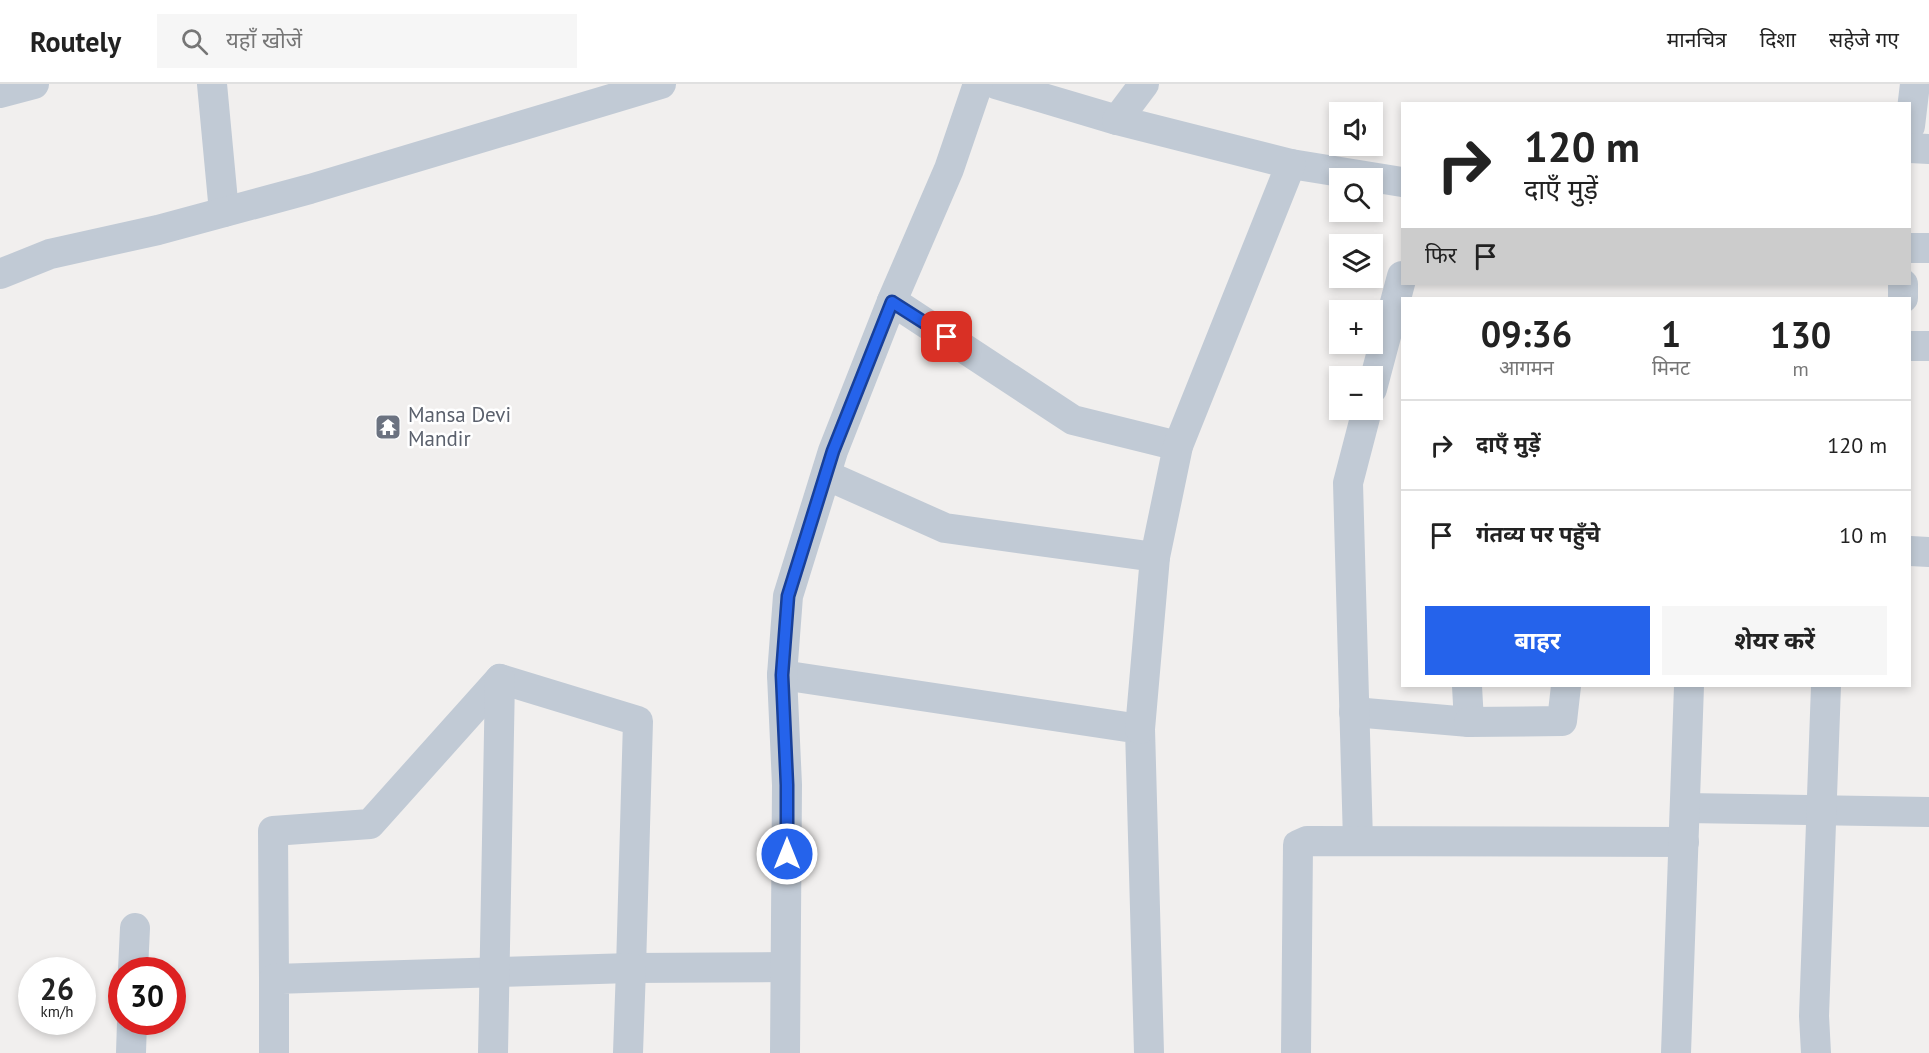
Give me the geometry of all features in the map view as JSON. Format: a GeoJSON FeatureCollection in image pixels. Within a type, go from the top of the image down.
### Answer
{"type":"FeatureCollection","features":[{"type":"Feature","properties":{"kind":"street"},"geometry":{"type":"LineString","coordinates":[[0,93],[34,84]]}},
{"type":"Feature","properties":{"kind":"street"},"geometry":{"type":"LineString","coordinates":[[212,84],[224,212]]}},
{"type":"Feature","properties":{"kind":"street"},"geometry":{"type":"LineString","coordinates":[[0,274],[50,254],[310,189],[661,84]]}},
{"type":"Feature","properties":{"kind":"street"},"geometry":{"type":"LineString","coordinates":[[785,1053],[787,785],[782,675],[788,596],[826,475],[892,302],[949,169],[978,84]]}},
{"type":"Feature","properties":{"kind":"street"},"geometry":{"type":"LineString","coordinates":[[996,84],[1118,120],[1291,164],[1401,182]]}},
{"type":"Feature","properties":{"kind":"street"},"geometry":{"type":"LineString","coordinates":[[1118,120],[1144,84]]}},
{"type":"Feature","properties":{"kind":"street"},"geometry":{"type":"LineString","coordinates":[[1911,118],[1915,84]]}},
{"type":"Feature","properties":{"kind":"street"},"geometry":{"type":"LineString","coordinates":[[1911,148],[1929,149]]}},
{"type":"Feature","properties":{"kind":"street"},"geometry":{"type":"LineString","coordinates":[[1149,1053],[1140,729],[1155,557],[1178,446],[1291,164]]}},
{"type":"Feature","properties":{"kind":"street"},"geometry":{"type":"LineString","coordinates":[[1911,248],[1929,248]]}},
{"type":"Feature","properties":{"kind":"street"},"geometry":{"type":"LineString","coordinates":[[1378,366],[1401,280]]}},
{"type":"Feature","properties":{"kind":"street"},"geometry":{"type":"LineString","coordinates":[[892,302],[1073,420],[1178,446]]}},
{"type":"Feature","properties":{"kind":"street"},"geometry":{"type":"LineString","coordinates":[[1911,346],[1929,346]]}},
{"type":"Feature","properties":{"kind":"street"},"geometry":{"type":"LineString","coordinates":[[1358,841],[1348,483],[1364,420]]}},
{"type":"Feature","properties":{"kind":"street"},"geometry":{"type":"LineString","coordinates":[[826,475],[945,528],[1155,557]]}},
{"type":"Feature","properties":{"kind":"street"},"geometry":{"type":"LineString","coordinates":[[1911,550],[1929,552]]}},
{"type":"Feature","properties":{"kind":"street"},"geometry":{"type":"LineString","coordinates":[[782,675],[1140,729]]}},
{"type":"Feature","properties":{"kind":"street"},"geometry":{"type":"LineString","coordinates":[[500,679],[638,721],[628,1053]]}},
{"type":"Feature","properties":{"kind":"street"},"geometry":{"type":"LineString","coordinates":[[493,1053],[500,679]]}},
{"type":"Feature","properties":{"kind":"street"},"geometry":{"type":"LineString","coordinates":[[274,1053],[273,831],[370,824],[500,679]]}},
{"type":"Feature","properties":{"kind":"street"},"geometry":{"type":"LineString","coordinates":[[1467,687],[1469,722]]}},
{"type":"Feature","properties":{"kind":"street"},"geometry":{"type":"LineString","coordinates":[[1354,712],[1469,722],[1562,721],[1566,687]]}},
{"type":"Feature","properties":{"kind":"street"},"geometry":{"type":"LineString","coordinates":[[1676,1053],[1689,687]]}},
{"type":"Feature","properties":{"kind":"street"},"geometry":{"type":"LineString","coordinates":[[1816,1053],[1814,1016],[1826,687]]}},
{"type":"Feature","properties":{"kind":"street"},"geometry":{"type":"LineString","coordinates":[[1686,808],[1929,812]]}},
{"type":"Feature","properties":{"kind":"street"},"geometry":{"type":"LineString","coordinates":[[1296,1053],[1298,845],[1307,841],[1684,842]]}},
{"type":"Feature","properties":{"kind":"street"},"geometry":{"type":"LineString","coordinates":[[134,957],[135,928]]}},
{"type":"Feature","properties":{"kind":"street"},"geometry":{"type":"LineString","coordinates":[[274,979],[631,968],[785,967]]}},
{"type":"Feature","properties":{"kind":"street"},"geometry":{"type":"LineString","coordinates":[[131,1053],[132,1035]]}},
{"type":"Feature","properties":{"kind":"place","name":"Mansa Devi Mandir"},"geometry":{"type":"Point","coordinates":[388,427]}},
{"type":"Feature","properties":{"kind":"route"},"geometry":{"type":"LineString","coordinates":[[787,854],[787,785],[782,675],[788,596],[833,451],[892,302],[947,337]]}}]}
